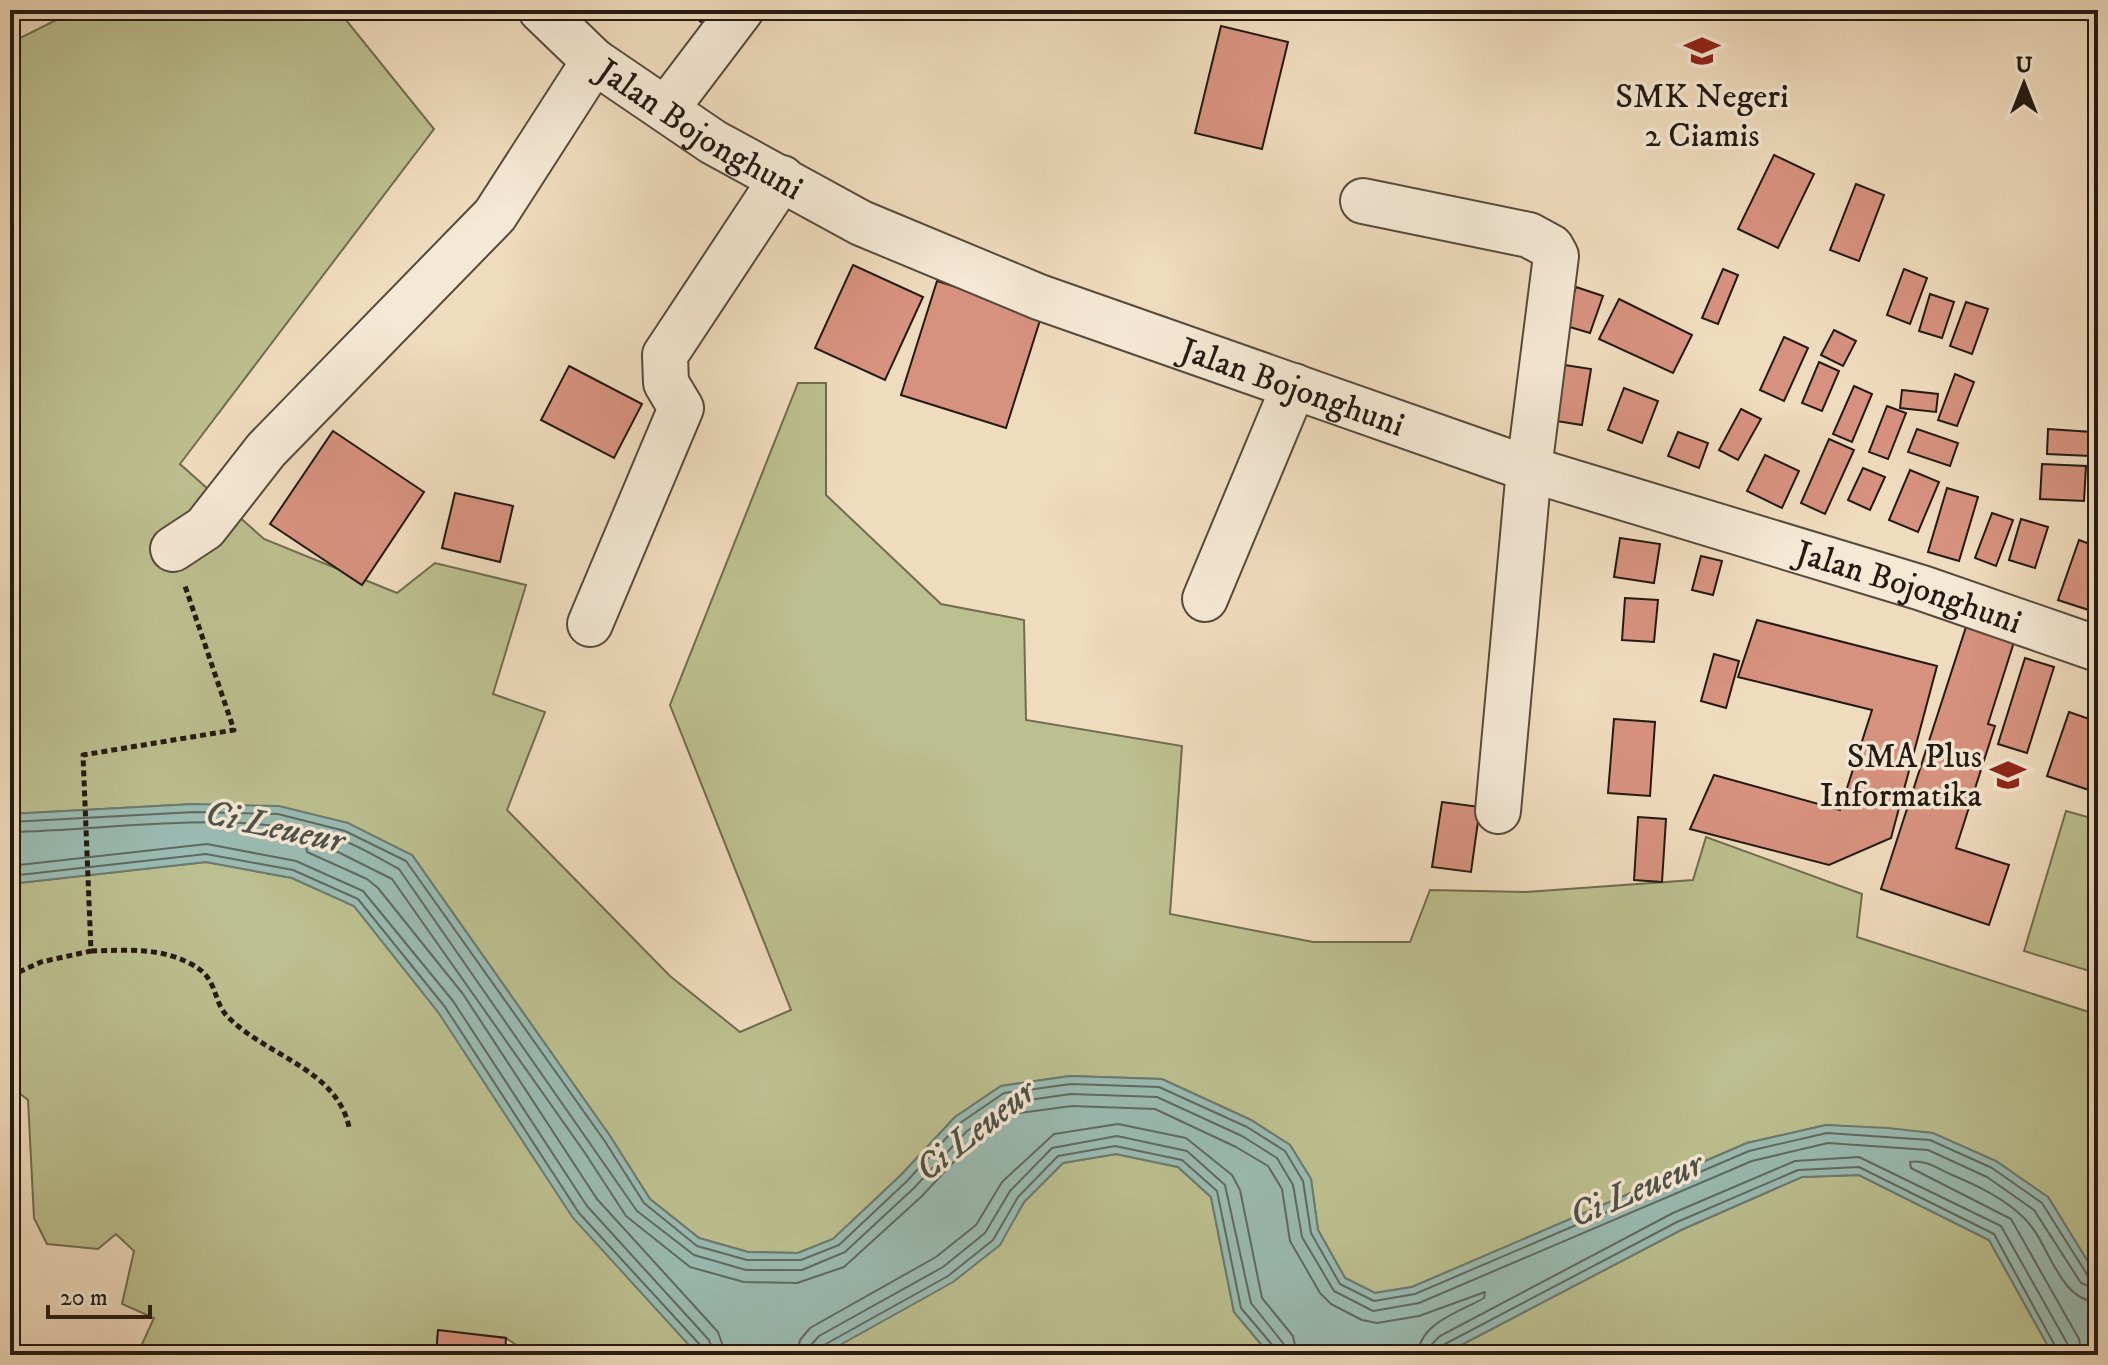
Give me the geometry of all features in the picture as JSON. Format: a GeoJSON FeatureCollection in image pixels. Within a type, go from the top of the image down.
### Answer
{"type":"FeatureCollection","features":[{"type":"Feature","properties":{"kind":"street"},"geometry":{"type":"LineString","coordinates":[[666,109],[741,10]]}},
{"type":"Feature","properties":{"kind":"street","name":"Jalan Bojonghuni"},"geometry":{"type":"LineString","coordinates":[[548,12],[594,61],[713,142],[861,223],[1039,297],[1529,469],[1922,588],[2098,649]]}},
{"type":"Feature","properties":{"kind":"street"},"geometry":{"type":"LineString","coordinates":[[173,549],[205,528],[266,450],[495,215],[594,61]]}},
{"type":"Feature","properties":{"kind":"street"},"geometry":{"type":"LineString","coordinates":[[590,624],[681,408],[666,383],[665,355],[782,178]]}},
{"type":"Feature","properties":{"kind":"street"},"geometry":{"type":"LineString","coordinates":[[1363,201],[1529,235],[1555,251],[1545,365],[1529,469],[1498,811]]}},
{"type":"Feature","properties":{"kind":"street"},"geometry":{"type":"LineString","coordinates":[[1205,599],[1294,386]]}},
{"type":"Feature","properties":{"kind":"path"},"geometry":{"type":"LineString","coordinates":[[91,951],[83,755],[234,730],[173,549]]}},
{"type":"Feature","properties":{"kind":"path"},"geometry":{"type":"LineString","coordinates":[[10,976],[41,962],[91,951],[144,950],[173,956],[196,967],[212,980],[228,1018],[333,1090],[345,1109],[349,1127]]}},
{"type":"Feature","properties":{"kind":"green space"},"geometry":{"type":"Polygon","coordinates":[[[76,10],[338,10],[434,129],[180,464],[264,539],[397,593],[435,563],[526,585],[493,694],[545,712],[507,810],[670,976],[740,1032],[791,1010],[670,705],[798,383],[826,383],[826,495],[941,604],[1024,620],[1026,720],[1182,746],[1170,914],[1313,942],[1410,942],[1430,890],[1526,892],[1693,880],[1706,837],[1862,894],[1857,937],[2098,1015],[2094,1031],[2098,1033],[2098,1278],[2048,1197],[1933,1133],[1826,1125],[1747,1143],[1412,1287],[1375,1293],[1345,1278],[1318,1230],[1311,1179],[1290,1145],[1251,1120],[1162,1079],[1070,1076],[1001,1086],[955,1117],[901,1175],[833,1239],[798,1253],[748,1252],[699,1238],[650,1199],[610,1136],[412,855],[194,804],[10,814],[10,43],[76,10]]]}},
{"type":"Feature","properties":{"kind":"green space"},"geometry":{"type":"Polygon","coordinates":[[[2066,811],[2098,820],[2096,973],[2024,951],[2066,811]]]}},
{"type":"Feature","properties":{"kind":"green space"},"geometry":{"type":"Polygon","coordinates":[[[206,862],[292,878],[354,906],[438,1012],[658,1308],[698,1355],[531,1355],[506,1338],[438,1331],[436,1355],[137,1355],[154,1318],[122,1304],[134,1251],[116,1234],[98,1249],[47,1244],[34,1218],[28,1100],[10,1086],[10,884],[206,862]]]}},
{"type":"Feature","properties":{"kind":"green space"},"geometry":{"type":"Polygon","coordinates":[[[1116,1154],[1178,1167],[1211,1197],[1234,1312],[1270,1355],[822,1355],[999,1245],[1024,1202],[1063,1163],[1116,1154]]]}},
{"type":"Feature","properties":{"kind":"green space"},"geometry":{"type":"Polygon","coordinates":[[[1859,1175],[1989,1240],[2053,1355],[1777,1355],[1730,1348],[1728,1355],[1442,1355],[1681,1230],[1802,1177],[1859,1175]]]}},
{"type":"Feature","properties":{"kind":"water","name":"Ci Leueur"},"geometry":{"type":"Polygon","coordinates":[[[194,804],[279,806],[348,823],[412,855],[610,1136],[650,1199],[699,1238],[748,1252],[798,1253],[833,1239],[901,1175],[955,1117],[1001,1086],[1070,1076],[1162,1079],[1251,1120],[1290,1145],[1311,1179],[1318,1230],[1345,1278],[1375,1293],[1412,1287],[1747,1143],[1826,1125],[1888,1128],[1933,1133],[1996,1161],[2048,1197],[2098,1278],[2098,1355],[2053,1355],[1989,1240],[1859,1175],[1802,1177],[1681,1230],[1442,1355],[1270,1355],[1234,1312],[1211,1197],[1178,1167],[1116,1154],[1063,1163],[1024,1202],[1000,1245],[953,1282],[822,1355],[698,1355],[573,1218],[438,1012],[354,906],[292,878],[206,862],[10,884],[10,814],[194,804]]]}},
{"type":"Feature","properties":{"kind":"building"},"geometry":{"type":"Polygon","coordinates":[[[685,10],[715,10],[704,24],[685,10]]]}},
{"type":"Feature","properties":{"kind":"building"},"geometry":{"type":"Polygon","coordinates":[[[1221,26],[1288,42],[1262,149],[1195,133],[1221,26]]]}},
{"type":"Feature","properties":{"kind":"building"},"geometry":{"type":"Polygon","coordinates":[[[1774,155],[1814,174],[1778,248],[1738,229],[1774,155]]]}},
{"type":"Feature","properties":{"kind":"building"},"geometry":{"type":"Polygon","coordinates":[[[1856,184],[1884,195],[1859,261],[1830,250],[1856,184]]]}},
{"type":"Feature","properties":{"kind":"building"},"geometry":{"type":"Polygon","coordinates":[[[853,265],[923,297],[885,380],[815,348],[853,265]]]}},
{"type":"Feature","properties":{"kind":"building"},"geometry":{"type":"Polygon","coordinates":[[[1723,269],[1738,275],[1718,324],[1702,318],[1723,269]]]}},
{"type":"Feature","properties":{"kind":"building"},"geometry":{"type":"Polygon","coordinates":[[[1904,269],[1927,278],[1910,324],[1887,315],[1904,269]]]}},
{"type":"Feature","properties":{"kind":"building"},"geometry":{"type":"Polygon","coordinates":[[[937,281],[1042,314],[1006,428],[901,395],[937,281]]]}},
{"type":"Feature","properties":{"kind":"building"},"geometry":{"type":"Polygon","coordinates":[[[1576,287],[1603,296],[1590,333],[1563,325],[1576,287]]]}},
{"type":"Feature","properties":{"kind":"building"},"geometry":{"type":"Polygon","coordinates":[[[1930,294],[1954,302],[1942,338],[1919,331],[1930,294]]]}},
{"type":"Feature","properties":{"kind":"building"},"geometry":{"type":"Polygon","coordinates":[[[1619,299],[1692,335],[1673,373],[1599,339],[1619,299]]]}},
{"type":"Feature","properties":{"kind":"building"},"geometry":{"type":"Polygon","coordinates":[[[1966,302],[1988,309],[1972,354],[1950,346],[1966,302]]]}},
{"type":"Feature","properties":{"kind":"building"},"geometry":{"type":"Polygon","coordinates":[[[1834,330],[1856,341],[1843,366],[1821,355],[1834,330]]]}},
{"type":"Feature","properties":{"kind":"building"},"geometry":{"type":"Polygon","coordinates":[[[1784,337],[1808,348],[1784,401],[1760,390],[1784,337]]]}},
{"type":"Feature","properties":{"kind":"building"},"geometry":{"type":"Polygon","coordinates":[[[1819,362],[1839,371],[1822,411],[1802,403],[1819,362]]]}},
{"type":"Feature","properties":{"kind":"building"},"geometry":{"type":"Polygon","coordinates":[[[1558,364],[1591,369],[1582,425],[1550,420],[1558,364]]]}},
{"type":"Feature","properties":{"kind":"building"},"geometry":{"type":"Polygon","coordinates":[[[569,366],[642,404],[614,458],[541,420],[569,366]]]}},
{"type":"Feature","properties":{"kind":"building"},"geometry":{"type":"Polygon","coordinates":[[[1955,374],[1974,382],[1957,426],[1938,420],[1955,374]]]}},
{"type":"Feature","properties":{"kind":"building"},"geometry":{"type":"Polygon","coordinates":[[[1854,386],[1872,394],[1852,442],[1833,434],[1854,386]]]}},
{"type":"Feature","properties":{"kind":"building"},"geometry":{"type":"Polygon","coordinates":[[[1624,388],[1658,401],[1642,443],[1608,430],[1624,388]]]}},
{"type":"Feature","properties":{"kind":"building"},"geometry":{"type":"Polygon","coordinates":[[[1902,390],[1938,394],[1936,412],[1900,408],[1902,390]]]}},
{"type":"Feature","properties":{"kind":"building"},"geometry":{"type":"Polygon","coordinates":[[[1887,406],[1906,413],[1888,459],[1869,452],[1887,406]]]}},
{"type":"Feature","properties":{"kind":"building"},"geometry":{"type":"Polygon","coordinates":[[[1741,409],[1761,419],[1738,460],[1719,450],[1741,409]]]}},
{"type":"Feature","properties":{"kind":"building"},"geometry":{"type":"Polygon","coordinates":[[[1917,429],[1958,443],[1950,466],[1908,452],[1917,429]]]}},
{"type":"Feature","properties":{"kind":"building"},"geometry":{"type":"Polygon","coordinates":[[[2048,429],[2092,432],[2090,456],[2047,454],[2048,429]]]}},
{"type":"Feature","properties":{"kind":"building"},"geometry":{"type":"Polygon","coordinates":[[[333,431],[424,492],[362,585],[270,524],[333,431]]]}},
{"type":"Feature","properties":{"kind":"building"},"geometry":{"type":"Polygon","coordinates":[[[1678,432],[1708,443],[1699,468],[1668,456],[1678,432]]]}},
{"type":"Feature","properties":{"kind":"building"},"geometry":{"type":"Polygon","coordinates":[[[1829,439],[1854,450],[1825,514],[1801,503],[1829,439]]]}},
{"type":"Feature","properties":{"kind":"building"},"geometry":{"type":"Polygon","coordinates":[[[1765,455],[1799,471],[1782,508],[1747,491],[1765,455]]]}},
{"type":"Feature","properties":{"kind":"building"},"geometry":{"type":"Polygon","coordinates":[[[2042,464],[2086,466],[2084,501],[2040,499],[2042,464]]]}},
{"type":"Feature","properties":{"kind":"building"},"geometry":{"type":"Polygon","coordinates":[[[1863,468],[1885,477],[1870,510],[1848,500],[1863,468]]]}},
{"type":"Feature","properties":{"kind":"building"},"geometry":{"type":"Polygon","coordinates":[[[1910,470],[1939,482],[1918,532],[1889,520],[1910,470]]]}},
{"type":"Feature","properties":{"kind":"building"},"geometry":{"type":"Polygon","coordinates":[[[1947,488],[1978,497],[1959,561],[1928,552],[1947,488]]]}},
{"type":"Feature","properties":{"kind":"building"},"geometry":{"type":"Polygon","coordinates":[[[455,493],[513,506],[500,562],[442,548],[455,493]]]}},
{"type":"Feature","properties":{"kind":"building"},"geometry":{"type":"Polygon","coordinates":[[[1992,513],[2013,520],[1996,566],[1975,558],[1992,513]]]}},
{"type":"Feature","properties":{"kind":"building"},"geometry":{"type":"Polygon","coordinates":[[[2021,519],[2048,527],[2035,568],[2009,560],[2021,519]]]}},
{"type":"Feature","properties":{"kind":"building"},"geometry":{"type":"Polygon","coordinates":[[[1620,538],[1660,544],[1654,583],[1614,577],[1620,538]]]}},
{"type":"Feature","properties":{"kind":"building"},"geometry":{"type":"Polygon","coordinates":[[[2079,540],[2098,547],[2098,613],[2058,600],[2079,540]]]}},
{"type":"Feature","properties":{"kind":"building"},"geometry":{"type":"Polygon","coordinates":[[[1701,556],[1722,561],[1713,595],[1692,590],[1701,556]]]}},
{"type":"Feature","properties":{"kind":"building"},"geometry":{"type":"Polygon","coordinates":[[[1625,598],[1658,600],[1654,642],[1622,640],[1625,598]]]}},
{"type":"Feature","properties":{"kind":"building"},"geometry":{"type":"Polygon","coordinates":[[[1757,620],[1937,666],[1891,838],[1829,865],[1690,829],[1714,775],[1840,810],[1872,710],[1738,677],[1757,620]]]}},
{"type":"Feature","properties":{"kind":"building"},"geometry":{"type":"Polygon","coordinates":[[[1966,627],[2014,642],[1988,724],[1995,726],[1956,848],[2009,865],[1989,925],[1881,889],[1966,627]]]}},
{"type":"Feature","properties":{"kind":"building"},"geometry":{"type":"Polygon","coordinates":[[[1714,654],[1739,661],[1726,708],[1701,701],[1714,654]]]}},
{"type":"Feature","properties":{"kind":"building"},"geometry":{"type":"Polygon","coordinates":[[[2025,658],[2054,667],[2027,753],[1998,744],[2025,658]]]}},
{"type":"Feature","properties":{"kind":"building"},"geometry":{"type":"Polygon","coordinates":[[[2069,712],[2098,722],[2098,793],[2047,776],[2069,712]]]}},
{"type":"Feature","properties":{"kind":"building"},"geometry":{"type":"Polygon","coordinates":[[[1614,719],[1655,722],[1650,796],[1608,793],[1614,719]]]}},
{"type":"Feature","properties":{"kind":"building"},"geometry":{"type":"Polygon","coordinates":[[[1442,802],[1480,807],[1471,872],[1432,867],[1442,802]]]}},
{"type":"Feature","properties":{"kind":"building"},"geometry":{"type":"Polygon","coordinates":[[[1638,817],[1666,819],[1662,882],[1634,880],[1638,817]]]}},
{"type":"Feature","properties":{"kind":"building"},"geometry":{"type":"Polygon","coordinates":[[[438,1330],[506,1338],[505,1355],[436,1355],[438,1330]]]}},
{"type":"Feature","properties":{"kind":"place","name":"SMK Negeri 2 Ciamis"},"geometry":{"type":"Point","coordinates":[1702,51]}},
{"type":"Feature","properties":{"kind":"place","name":"SMA Plus Informatika"},"geometry":{"type":"Point","coordinates":[2008,775]}}]}
